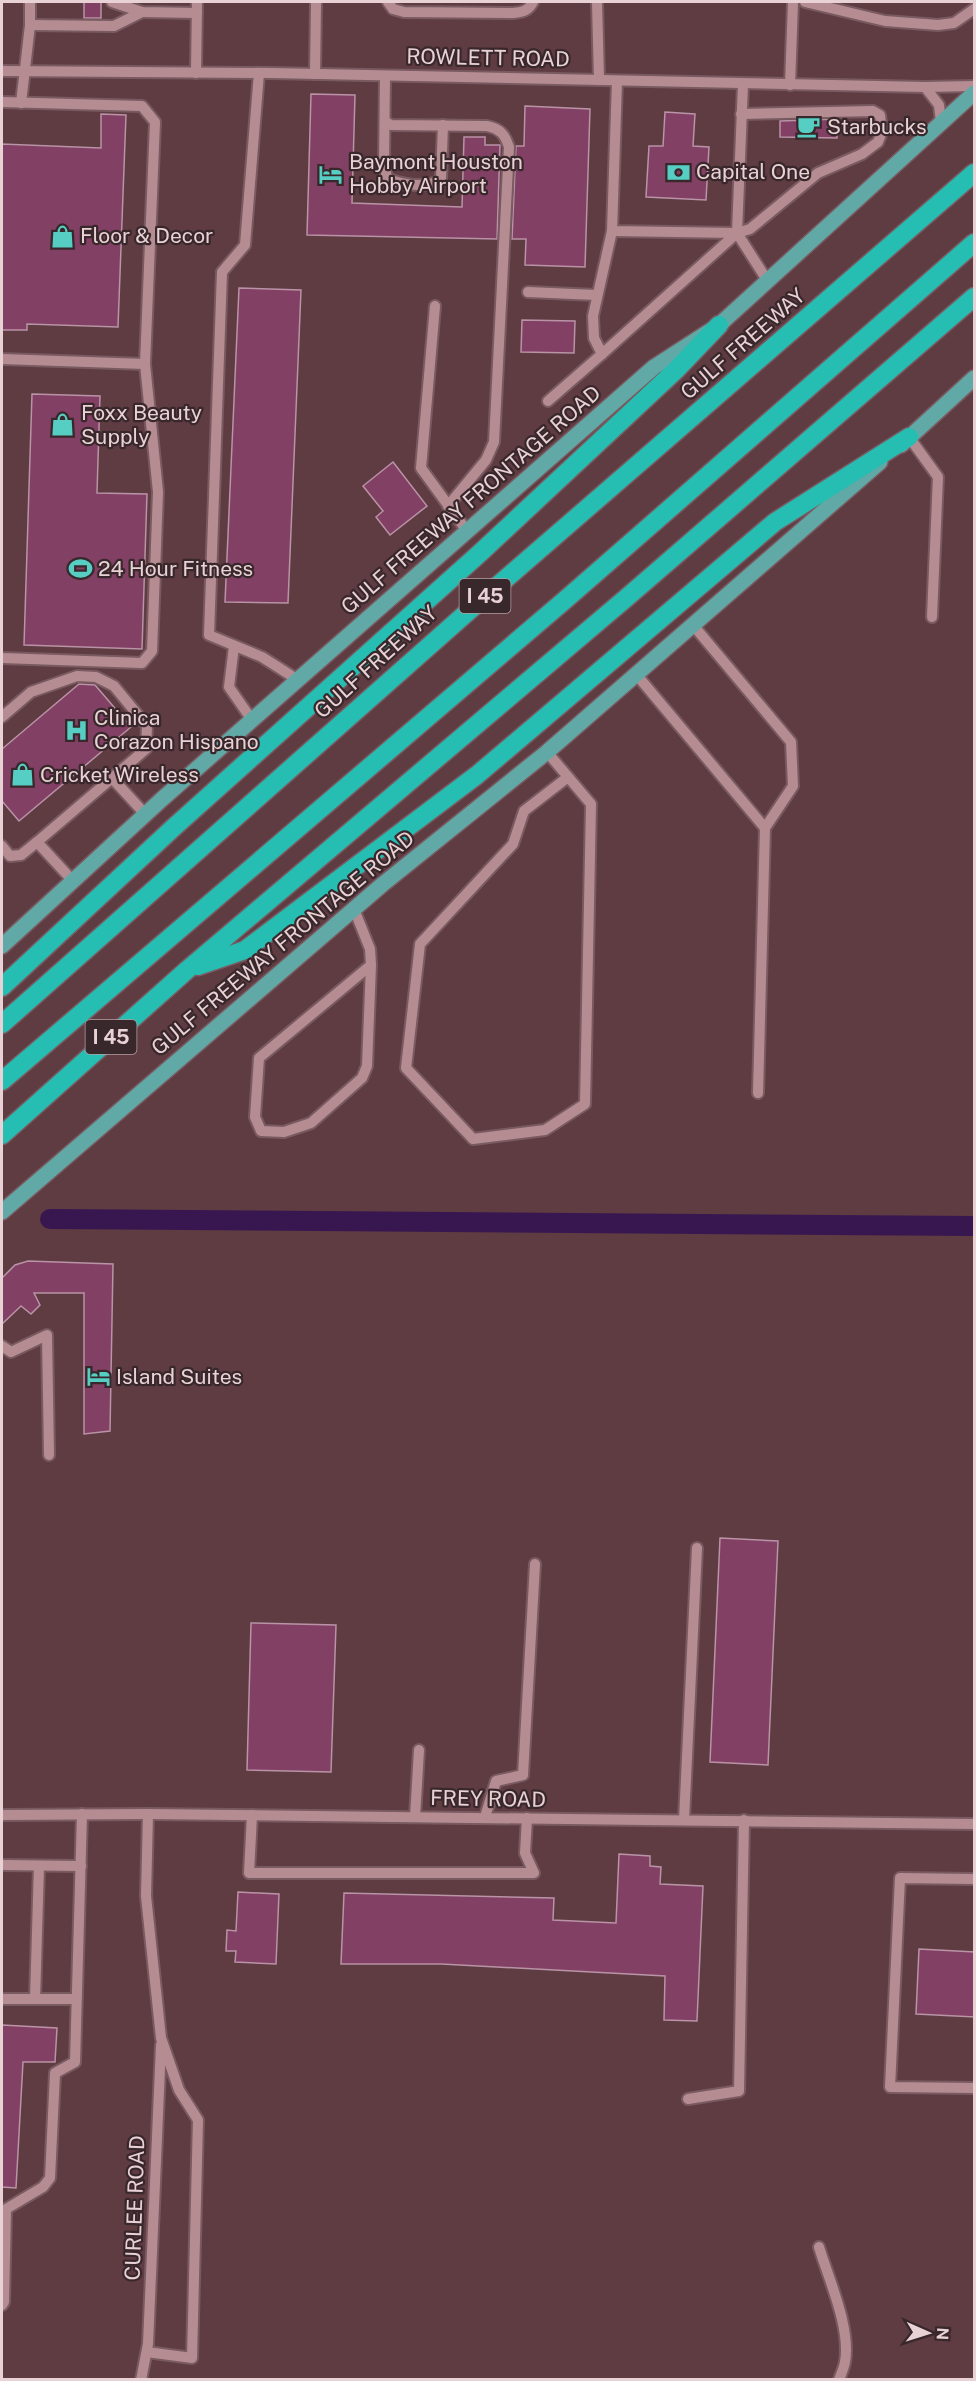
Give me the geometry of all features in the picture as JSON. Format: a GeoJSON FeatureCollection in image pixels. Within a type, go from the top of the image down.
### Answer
{"type":"FeatureCollection","features":[{"type":"Feature","properties":{"kind":"highway","name":"GULF FREEWAY"},"geometry":{"type":"LineString","coordinates":[[2,1024],[480,601],[975,173]]}},
{"type":"Feature","properties":{"kind":"highway","name":"I 45"},"geometry":{"type":"LineString","coordinates":[[2,1081],[565,600],[975,243]]}},
{"type":"Feature","properties":{"kind":"highway","name":"I 45"},"geometry":{"type":"LineString","coordinates":[[2,1135],[187,970],[625,599],[975,297]]}},
{"type":"Feature","properties":{"kind":"highway"},"geometry":{"type":"LineString","coordinates":[[2,987],[182,820],[480,553],[676,370],[719,325]]}},
{"type":"Feature","properties":{"kind":"highway"},"geometry":{"type":"LineString","coordinates":[[187,970],[245,950],[477,775],[775,522],[909,437]]}},
{"type":"Feature","properties":{"kind":"main road","name":"GULF FREEWAY FRONTAGE ROAD"},"geometry":{"type":"LineString","coordinates":[[2,946],[297,680],[654,367],[719,325],[975,93]]}},
{"type":"Feature","properties":{"kind":"main road","name":"GULF FREEWAY FRONTAGE ROAD"},"geometry":{"type":"LineString","coordinates":[[2,1212],[354,909],[547,752],[975,378]]}},
{"type":"Feature","properties":{"kind":"street"},"geometry":{"type":"LineString","coordinates":[[21,103],[30,25],[30,2]]}},
{"type":"Feature","properties":{"kind":"street"},"geometry":{"type":"LineString","coordinates":[[112,2],[142,12]]}},
{"type":"Feature","properties":{"kind":"street"},"geometry":{"type":"LineString","coordinates":[[315,74],[316,2]]}},
{"type":"Feature","properties":{"kind":"street"},"geometry":{"type":"LineString","coordinates":[[387,2],[393,9],[404,12],[513,13],[524,12],[533,2]]}},
{"type":"Feature","properties":{"kind":"street"},"geometry":{"type":"LineString","coordinates":[[597,2],[599,81]]}},
{"type":"Feature","properties":{"kind":"street"},"geometry":{"type":"LineString","coordinates":[[790,85],[793,2]]}},
{"type":"Feature","properties":{"kind":"street"},"geometry":{"type":"LineString","coordinates":[[805,2],[885,21],[938,25],[954,23],[975,9]]}},
{"type":"Feature","properties":{"kind":"street"},"geometry":{"type":"LineString","coordinates":[[30,25],[114,26],[142,12],[197,7],[196,73]]}},
{"type":"Feature","properties":{"kind":"street","name":"ROWLETT ROAD"},"geometry":{"type":"LineString","coordinates":[[2,71],[259,73],[790,85],[975,86]]}},
{"type":"Feature","properties":{"kind":"street"},"geometry":{"type":"LineString","coordinates":[[259,73],[245,245],[222,272],[208,635],[262,657],[297,680]]}},
{"type":"Feature","properties":{"kind":"street"},"geometry":{"type":"LineString","coordinates":[[385,76],[384,163],[387,178],[395,183],[415,184],[436,183],[441,179],[443,125]]}},
{"type":"Feature","properties":{"kind":"street"},"geometry":{"type":"LineString","coordinates":[[602,354],[592,331],[596,295],[612,231],[617,81]]}},
{"type":"Feature","properties":{"kind":"street"},"geometry":{"type":"LineString","coordinates":[[743,84],[737,233],[767,280]]}},
{"type":"Feature","properties":{"kind":"street"},"geometry":{"type":"LineString","coordinates":[[925,87],[939,105],[941,122]]}},
{"type":"Feature","properties":{"kind":"street"},"geometry":{"type":"LineString","coordinates":[[2,102],[142,106],[155,122],[145,364],[158,492],[152,651],[142,663],[2,658]]}},
{"type":"Feature","properties":{"kind":"street"},"geometry":{"type":"LineString","coordinates":[[612,231],[737,233],[750,229],[818,173],[862,154],[878,142],[882,132],[880,115],[873,111],[741,114]]}},
{"type":"Feature","properties":{"kind":"street"},"geometry":{"type":"LineString","coordinates":[[386,122],[391,125],[497,128],[503,134],[509,147],[494,442],[486,460],[448,506]]}},
{"type":"Feature","properties":{"kind":"street"},"geometry":{"type":"LineString","coordinates":[[548,401],[737,233]]}},
{"type":"Feature","properties":{"kind":"street"},"geometry":{"type":"LineString","coordinates":[[528,292],[596,295]]}},
{"type":"Feature","properties":{"kind":"street"},"geometry":{"type":"LineString","coordinates":[[435,306],[421,468],[467,531]]}},
{"type":"Feature","properties":{"kind":"street"},"geometry":{"type":"LineString","coordinates":[[2,359],[145,364]]}},
{"type":"Feature","properties":{"kind":"street"},"geometry":{"type":"LineString","coordinates":[[909,437],[938,477],[932,617]]}},
{"type":"Feature","properties":{"kind":"street"},"geometry":{"type":"LineString","coordinates":[[693,625],[791,742],[793,786],[765,828],[758,1093]]}},
{"type":"Feature","properties":{"kind":"street"},"geometry":{"type":"LineString","coordinates":[[234,646],[229,687],[252,720]]}},
{"type":"Feature","properties":{"kind":"street"},"geometry":{"type":"LineString","coordinates":[[636,674],[765,828]]}},
{"type":"Feature","properties":{"kind":"street"},"geometry":{"type":"LineString","coordinates":[[2,717],[31,692],[77,676],[96,677],[114,686],[147,726],[146,750],[38,842],[21,855],[10,856],[2,846]]}},
{"type":"Feature","properties":{"kind":"street"},"geometry":{"type":"LineString","coordinates":[[547,752],[591,804],[585,1104],[545,1130],[473,1139],[406,1068],[420,944],[513,844],[524,811],[568,777]]}},
{"type":"Feature","properties":{"kind":"street"},"geometry":{"type":"LineString","coordinates":[[112,778],[146,815]]}},
{"type":"Feature","properties":{"kind":"street"},"geometry":{"type":"LineString","coordinates":[[38,842],[73,881]]}},
{"type":"Feature","properties":{"kind":"street"},"geometry":{"type":"LineString","coordinates":[[354,909],[370,949],[371,965],[368,1066],[362,1078],[311,1123],[284,1132],[261,1131],[255,1117],[259,1058],[371,965]]}},
{"type":"Feature","properties":{"kind":"street"},"geometry":{"type":"LineString","coordinates":[[2,1346],[11,1352],[47,1335],[49,1455]]}},
{"type":"Feature","properties":{"kind":"street"},"geometry":{"type":"LineString","coordinates":[[684,1820],[697,1548]]}},
{"type":"Feature","properties":{"kind":"street"},"geometry":{"type":"LineString","coordinates":[[485,1817],[496,1782],[523,1775],[535,1564]]}},
{"type":"Feature","properties":{"kind":"street"},"geometry":{"type":"LineString","coordinates":[[415,1817],[419,1750]]}},
{"type":"Feature","properties":{"kind":"street"},"geometry":{"type":"LineString","coordinates":[[2,2305],[4,2302],[6,2209],[43,2187],[50,2178],[56,2073],[75,2062],[82,1814]]}},
{"type":"Feature","properties":{"kind":"street"},"geometry":{"type":"LineString","coordinates":[[147,2352],[192,2358],[198,2120],[179,2090],[161,2038],[146,1896],[148,1814]]}},
{"type":"Feature","properties":{"kind":"street","name":"FREY ROAD"},"geometry":{"type":"LineString","coordinates":[[2,1815],[485,1817],[975,1824]]}},
{"type":"Feature","properties":{"kind":"street"},"geometry":{"type":"LineString","coordinates":[[252,1815],[249,1873],[534,1873],[525,1853],[527,1818]]}},
{"type":"Feature","properties":{"kind":"street"},"geometry":{"type":"LineString","coordinates":[[688,2099],[739,2091],[744,1820]]}},
{"type":"Feature","properties":{"kind":"street"},"geometry":{"type":"LineString","coordinates":[[2,1865],[81,1866]]}},
{"type":"Feature","properties":{"kind":"street"},"geometry":{"type":"LineString","coordinates":[[35,1999],[39,1866]]}},
{"type":"Feature","properties":{"kind":"street"},"geometry":{"type":"LineString","coordinates":[[975,1879],[900,1878],[890,2087],[975,2088]]}},
{"type":"Feature","properties":{"kind":"street"},"geometry":{"type":"LineString","coordinates":[[2,1999],[76,1999]]}},
{"type":"Feature","properties":{"kind":"street","name":"CURLEE ROAD"},"geometry":{"type":"LineString","coordinates":[[141,2379],[147,2352],[161,2038]]}},
{"type":"Feature","properties":{"kind":"street"},"geometry":{"type":"LineString","coordinates":[[819,2247],[843,2325],[846,2343],[845,2361],[839,2379]]}},
{"type":"Feature","properties":{"kind":"building"},"geometry":{"type":"Polygon","coordinates":[[[84,2],[101,2],[101,18],[84,18],[84,2]]]}},
{"type":"Feature","properties":{"kind":"building","name":"Baymont Houston Hobby Airport"},"geometry":{"type":"Polygon","coordinates":[[[311,94],[355,95],[352,203],[462,207],[464,137],[485,137],[485,145],[500,145],[497,239],[307,235],[311,94]]]}},
{"type":"Feature","properties":{"kind":"building"},"geometry":{"type":"Polygon","coordinates":[[[525,106],[590,109],[585,267],[525,265],[526,239],[512,239],[516,146],[524,146],[525,106]]]}},
{"type":"Feature","properties":{"kind":"building","name":"Capital One"},"geometry":{"type":"Polygon","coordinates":[[[665,112],[695,114],[693,146],[709,147],[706,200],[646,197],[649,146],[663,146],[665,112]]]}},
{"type":"Feature","properties":{"kind":"building","name":"Floor & Decor"},"geometry":{"type":"Polygon","coordinates":[[[101,114],[126,115],[118,327],[27,324],[27,330],[2,330],[2,144],[101,148],[101,114]]]}},
{"type":"Feature","properties":{"kind":"building","name":"Starbucks"},"geometry":{"type":"Polygon","coordinates":[[[837,119],[837,138],[780,137],[780,121],[837,119]]]}},
{"type":"Feature","properties":{"kind":"building"},"geometry":{"type":"Polygon","coordinates":[[[239,288],[301,290],[288,603],[225,602],[239,288]]]}},
{"type":"Feature","properties":{"kind":"building"},"geometry":{"type":"Polygon","coordinates":[[[522,320],[575,321],[574,353],[521,352],[522,320]]]}},
{"type":"Feature","properties":{"kind":"building"},"geometry":{"type":"Polygon","coordinates":[[[32,394],[100,396],[97,493],[147,494],[142,649],[24,645],[32,394]]]}},
{"type":"Feature","properties":{"kind":"building"},"geometry":{"type":"Polygon","coordinates":[[[393,462],[427,506],[390,535],[376,517],[383,511],[363,486],[393,462]]]}},
{"type":"Feature","properties":{"kind":"building"},"geometry":{"type":"Polygon","coordinates":[[[79,684],[95,685],[131,727],[19,821],[2,801],[2,749],[79,684]]]}},
{"type":"Feature","properties":{"kind":"building","name":"Island Suites"},"geometry":{"type":"Polygon","coordinates":[[[28,1261],[113,1264],[110,1431],[84,1434],[84,1293],[34,1293],[40,1305],[31,1314],[21,1306],[2,1324],[2,1278],[15,1265],[28,1261]]]}},
{"type":"Feature","properties":{"kind":"building"},"geometry":{"type":"Polygon","coordinates":[[[720,1538],[778,1541],[768,1765],[710,1762],[720,1538]]]}},
{"type":"Feature","properties":{"kind":"building"},"geometry":{"type":"Polygon","coordinates":[[[251,1623],[336,1625],[331,1772],[247,1770],[251,1623]]]}},
{"type":"Feature","properties":{"kind":"building"},"geometry":{"type":"Polygon","coordinates":[[[619,1854],[650,1856],[650,1866],[661,1867],[660,1884],[703,1886],[697,2021],[664,2020],[665,1976],[441,1964],[341,1964],[344,1893],[554,1898],[553,1920],[616,1923],[619,1854]]]}},
{"type":"Feature","properties":{"kind":"building"},"geometry":{"type":"Polygon","coordinates":[[[238,1892],[279,1894],[276,1964],[235,1962],[236,1951],[226,1951],[227,1930],[236,1931],[238,1892]]]}},
{"type":"Feature","properties":{"kind":"building"},"geometry":{"type":"Polygon","coordinates":[[[919,1949],[975,1952],[975,2017],[916,2014],[919,1949]]]}},
{"type":"Feature","properties":{"kind":"building"},"geometry":{"type":"Polygon","coordinates":[[[2,2025],[57,2028],[55,2062],[23,2062],[16,2188],[2,2187],[2,2025]]]}},
{"type":"Feature","properties":{"kind":"waterway"},"geometry":{"type":"LineString","coordinates":[[50,1219],[974,1226]]}},
{"type":"Feature","properties":{"kind":"place","name":"Starbucks"},"geometry":{"type":"Point","coordinates":[809,127]}},
{"type":"Feature","properties":{"kind":"place","name":"Capital One"},"geometry":{"type":"Point","coordinates":[678,172]}},
{"type":"Feature","properties":{"kind":"place","name":"Baymont Houston Hobby Airport"},"geometry":{"type":"Point","coordinates":[331,174]}},
{"type":"Feature","properties":{"kind":"place","name":"Floor & Decor"},"geometry":{"type":"Point","coordinates":[62,236]}},
{"type":"Feature","properties":{"kind":"place","name":"Foxx Beauty Supply"},"geometry":{"type":"Point","coordinates":[63,425]}},
{"type":"Feature","properties":{"kind":"place","name":"24 Hour Fitness"},"geometry":{"type":"Point","coordinates":[80,569]}},
{"type":"Feature","properties":{"kind":"place","name":"Clinica Corazon Hispano"},"geometry":{"type":"Point","coordinates":[76,730]}},
{"type":"Feature","properties":{"kind":"place","name":"Cricket Wireless"},"geometry":{"type":"Point","coordinates":[22,775]}},
{"type":"Feature","properties":{"kind":"place","name":"Island Suites"},"geometry":{"type":"Point","coordinates":[98,1377]}}]}
